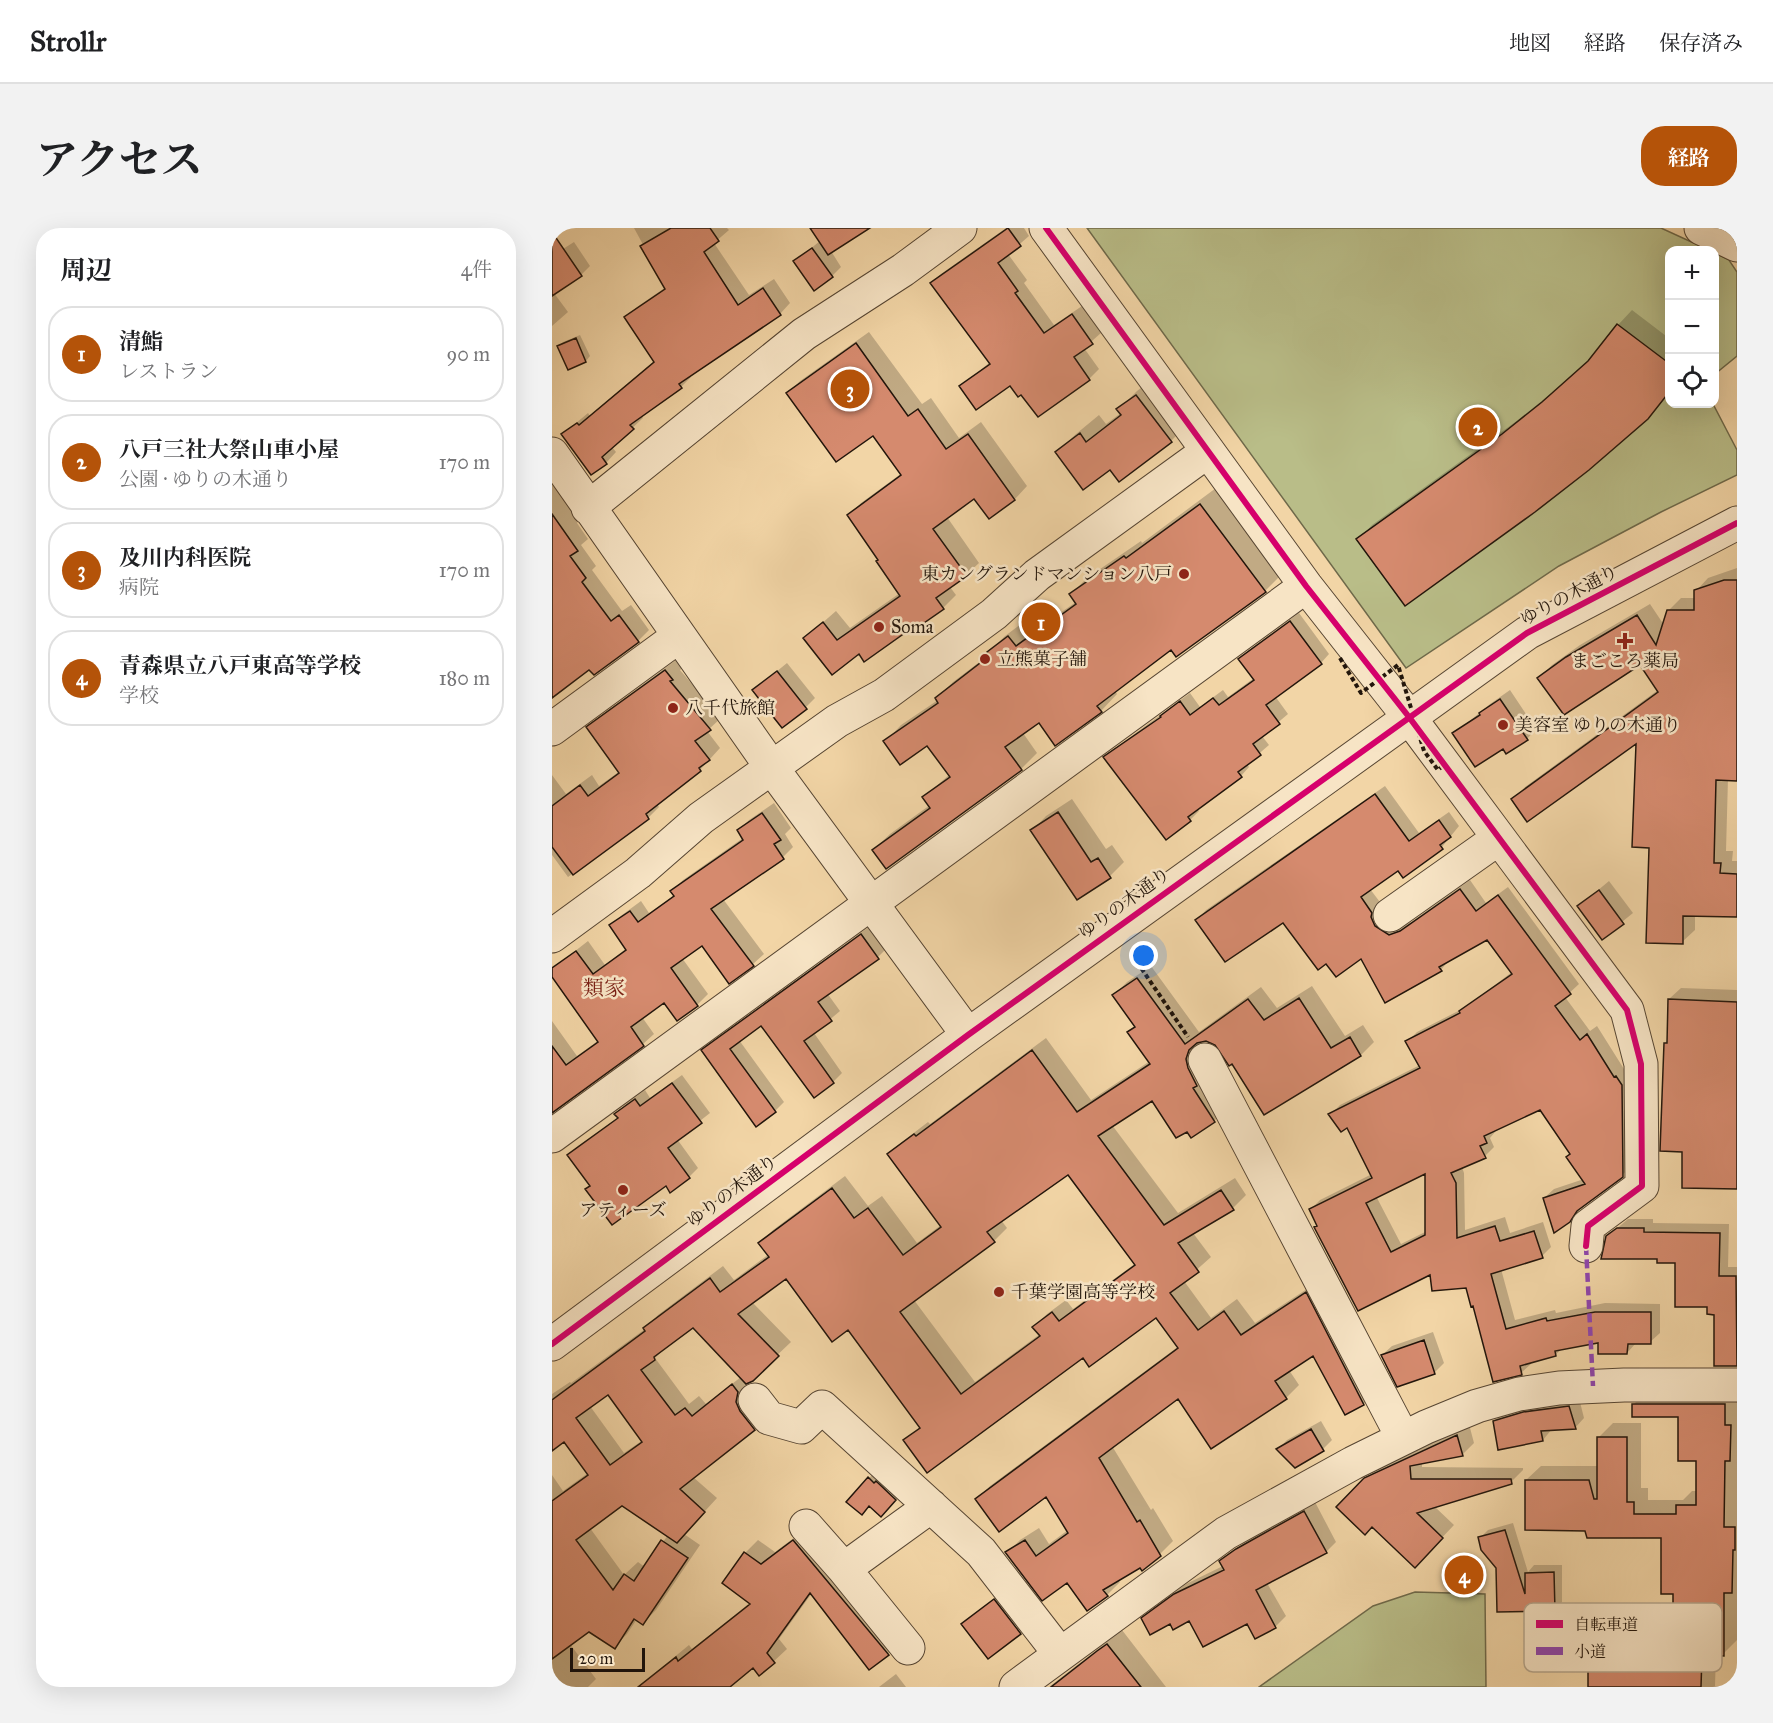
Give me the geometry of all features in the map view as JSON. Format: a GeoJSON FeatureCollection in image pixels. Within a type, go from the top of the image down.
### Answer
{"type":"FeatureCollection","features":[{"type":"Feature","properties":{"kind":"street"},"geometry":{"type":"LineString","coordinates":[[588,508],[804,334],[903,270],[960,228]]}},
{"type":"Feature","properties":{"kind":"street"},"geometry":{"type":"LineString","coordinates":[[1046,228],[1306,585],[1409,717],[1627,1010],[1641,1064],[1642,1186],[1588,1226],[1586,1246]]}},
{"type":"Feature","properties":{"kind":"street"},"geometry":{"type":"LineString","coordinates":[[1701,228],[1737,245]]}},
{"type":"Feature","properties":{"kind":"street"},"geometry":{"type":"LineString","coordinates":[[555,929],[638,873],[701,818],[837,721],[893,688],[994,614],[1046,568],[1208,451]]}},
{"type":"Feature","properties":{"kind":"street"},"geometry":{"type":"LineString","coordinates":[[552,454],[772,768],[968,1035]]}},
{"type":"Feature","properties":{"kind":"street","name":"ゆりの木通り"},"geometry":{"type":"LineString","coordinates":[[552,1344],[968,1035],[1527,633],[1737,523]]}},
{"type":"Feature","properties":{"kind":"street"},"geometry":{"type":"LineString","coordinates":[[552,1136],[1306,585]]}},
{"type":"Feature","properties":{"kind":"street"},"geometry":{"type":"LineString","coordinates":[[552,729],[679,636]]}},
{"type":"Feature","properties":{"kind":"street"},"geometry":{"type":"LineString","coordinates":[[1390,915],[1499,838]]}},
{"type":"Feature","properties":{"kind":"street"},"geometry":{"type":"LineString","coordinates":[[1205,1060],[1404,1438]]}},
{"type":"Feature","properties":{"kind":"street"},"geometry":{"type":"LineString","coordinates":[[1016,1687],[1226,1533],[1404,1438],[1477,1406],[1519,1394],[1559,1388],[1737,1385]]}},
{"type":"Feature","properties":{"kind":"street"},"geometry":{"type":"LineString","coordinates":[[755,1400],[769,1418],[801,1427],[822,1407],[981,1552],[1060,1654]]}},
{"type":"Feature","properties":{"kind":"street"},"geometry":{"type":"LineString","coordinates":[[844,1569],[931,1506]]}},
{"type":"Feature","properties":{"kind":"street"},"geometry":{"type":"LineString","coordinates":[[806,1526],[908,1648]]}},
{"type":"Feature","properties":{"kind":"path"},"geometry":{"type":"LineString","coordinates":[[1340,658],[1362,693],[1398,665],[1424,751],[1438,770],[1444,764]]}},
{"type":"Feature","properties":{"kind":"path"},"geometry":{"type":"LineString","coordinates":[[1132,956],[1205,1060]]}},
{"type":"Feature","properties":{"kind":"green space"},"geometry":{"type":"Polygon","coordinates":[[[1087,228],[1661,228],[1700,246],[1665,246],[1665,408],[1715,408],[1737,450],[1737,475],[1559,566],[1406,668],[1087,228]]]}},
{"type":"Feature","properties":{"kind":"green space"},"geometry":{"type":"Polygon","coordinates":[[[1719,255],[1729,260],[1737,272],[1737,356],[1719,371],[1719,255]]]}},
{"type":"Feature","properties":{"kind":"green space"},"geometry":{"type":"Polygon","coordinates":[[[1415,1592],[1485,1594],[1486,1687],[1259,1687],[1373,1606],[1415,1592]]]}},
{"type":"Feature","properties":{"kind":"building"},"geometry":{"type":"Polygon","coordinates":[[[671,228],[710,228],[719,241],[704,252],[738,305],[763,288],[781,315],[679,384],[682,388],[630,425],[634,429],[602,457],[607,464],[591,475],[561,434],[577,423],[579,425],[654,362],[624,317],[665,289],[640,246],[671,228]]]}},
{"type":"Feature","properties":{"kind":"building"},"geometry":{"type":"Polygon","coordinates":[[[810,228],[870,228],[828,255],[810,228]]]}},
{"type":"Feature","properties":{"kind":"building"},"geometry":{"type":"Polygon","coordinates":[[[1008,228],[1021,246],[998,263],[1018,291],[1015,293],[1044,333],[1072,314],[1093,344],[1074,357],[1090,380],[1038,417],[1021,395],[1018,397],[1010,386],[976,410],[959,386],[990,364],[930,283],[1008,228]]]}},
{"type":"Feature","properties":{"kind":"building"},"geometry":{"type":"Polygon","coordinates":[[[552,232],[582,276],[552,296],[552,232]]]}},
{"type":"Feature","properties":{"kind":"building"},"geometry":{"type":"Polygon","coordinates":[[[812,248],[833,277],[814,291],[793,261],[812,248]]]}},
{"type":"Feature","properties":{"kind":"building"},"geometry":{"type":"Polygon","coordinates":[[[1617,324],[1665,360],[1665,397],[1648,419],[1589,470],[1405,606],[1356,539],[1502,434],[1588,361],[1617,324]]]}},
{"type":"Feature","properties":{"kind":"building"},"geometry":{"type":"Polygon","coordinates":[[[576,338],[586,362],[568,370],[557,346],[576,338]]]}},
{"type":"Feature","properties":{"kind":"building"},"geometry":{"type":"Polygon","coordinates":[[[856,343],[908,416],[918,409],[946,449],[968,434],[1015,500],[989,519],[974,499],[933,529],[967,576],[936,598],[944,609],[921,625],[919,623],[864,662],[859,654],[832,675],[803,638],[823,622],[837,640],[900,596],[847,515],[901,475],[873,436],[836,462],[786,393],[856,343]]]}},
{"type":"Feature","properties":{"kind":"building"},"geometry":{"type":"Polygon","coordinates":[[[1136,395],[1172,442],[1119,482],[1110,470],[1083,490],[1055,452],[1080,433],[1086,442],[1121,415],[1116,409],[1136,395]]]}},
{"type":"Feature","properties":{"kind":"building"},"geometry":{"type":"Polygon","coordinates":[[[1200,504],[1266,592],[1176,657],[1171,650],[1097,706],[1102,712],[1055,746],[1039,723],[1005,747],[1022,770],[886,869],[872,850],[930,808],[922,797],[950,777],[927,746],[900,765],[883,741],[938,703],[935,698],[989,656],[987,652],[1008,636],[1016,646],[1043,628],[1076,604],[1069,594],[1124,556],[1126,558],[1200,504]]]}},
{"type":"Feature","properties":{"kind":"building"},"geometry":{"type":"Polygon","coordinates":[[[552,514],[578,551],[570,556],[586,578],[582,582],[611,621],[619,615],[639,642],[594,675],[589,670],[552,698],[552,514]]]}},
{"type":"Feature","properties":{"kind":"building"},"geometry":{"type":"Polygon","coordinates":[[[1724,580],[1737,580],[1737,781],[1716,780],[1714,863],[1721,863],[1720,873],[1737,874],[1737,917],[1683,916],[1683,944],[1646,943],[1649,848],[1632,847],[1636,744],[1527,822],[1511,799],[1658,692],[1640,665],[1564,715],[1537,678],[1566,657],[1637,615],[1656,645],[1667,610],[1694,610],[1694,590],[1724,580]]]}},
{"type":"Feature","properties":{"kind":"building"},"geometry":{"type":"Polygon","coordinates":[[[1290,621],[1322,664],[1266,705],[1280,724],[1253,744],[1261,755],[1238,772],[1242,777],[1188,817],[1191,821],[1166,840],[1103,757],[1180,701],[1190,715],[1213,698],[1219,705],[1254,680],[1238,659],[1290,621]]]}},
{"type":"Feature","properties":{"kind":"building"},"geometry":{"type":"Polygon","coordinates":[[[665,670],[673,680],[670,681],[711,730],[695,741],[710,760],[699,768],[701,771],[646,814],[649,819],[573,875],[552,847],[552,806],[580,785],[588,796],[619,773],[586,727],[665,670]]]}},
{"type":"Feature","properties":{"kind":"building"},"geometry":{"type":"Polygon","coordinates":[[[777,671],[807,709],[782,728],[752,690],[777,671]]]}},
{"type":"Feature","properties":{"kind":"building"},"geometry":{"type":"Polygon","coordinates":[[[1500,699],[1528,740],[1506,754],[1503,749],[1475,767],[1452,733],[1500,699]]]}},
{"type":"Feature","properties":{"kind":"building"},"geometry":{"type":"Polygon","coordinates":[[[1375,794],[1409,841],[1439,820],[1451,837],[1440,845],[1443,849],[1403,878],[1398,871],[1361,897],[1372,913],[1371,917],[1375,926],[1389,935],[1400,931],[1460,889],[1476,911],[1498,895],[1571,994],[1555,1006],[1580,1040],[1587,1034],[1614,1077],[1616,1076],[1622,1085],[1623,1177],[1577,1211],[1570,1222],[1554,1233],[1543,1198],[1585,1184],[1566,1157],[1570,1154],[1540,1110],[1484,1136],[1487,1143],[1480,1146],[1486,1158],[1451,1173],[1456,1183],[1457,1238],[1495,1226],[1500,1241],[1534,1231],[1543,1258],[1491,1274],[1506,1329],[1546,1318],[1547,1321],[1595,1312],[1651,1312],[1651,1344],[1628,1344],[1627,1354],[1598,1354],[1598,1343],[1555,1351],[1556,1356],[1520,1366],[1522,1375],[1493,1382],[1466,1288],[1432,1291],[1430,1275],[1358,1311],[1314,1227],[1317,1226],[1309,1209],[1372,1178],[1347,1128],[1341,1132],[1328,1114],[1420,1068],[1405,1041],[1460,1013],[1459,1011],[1512,974],[1487,940],[1439,967],[1442,971],[1385,1003],[1361,959],[1336,977],[1326,964],[1318,970],[1283,923],[1225,962],[1195,920],[1375,794]],[[1425,1174],[1366,1203],[1391,1252],[1425,1235],[1425,1174]]]}},
{"type":"Feature","properties":{"kind":"building"},"geometry":{"type":"Polygon","coordinates":[[[1058,812],[1091,862],[1098,858],[1111,878],[1077,900],[1030,830],[1058,812]]]}},
{"type":"Feature","properties":{"kind":"building"},"geometry":{"type":"Polygon","coordinates":[[[762,813],[781,840],[774,844],[784,859],[711,909],[754,966],[729,984],[702,946],[671,968],[698,1006],[677,1021],[664,1003],[631,1027],[644,1046],[552,1113],[552,1046],[566,1065],[598,1042],[552,977],[552,968],[576,951],[593,974],[626,950],[609,925],[630,911],[638,922],[674,896],[670,891],[743,840],[737,830],[762,813]]]}},
{"type":"Feature","properties":{"kind":"building"},"geometry":{"type":"Polygon","coordinates":[[[1599,890],[1624,924],[1602,940],[1577,906],[1599,890]]]}},
{"type":"Feature","properties":{"kind":"building"},"geometry":{"type":"Polygon","coordinates":[[[861,934],[879,959],[818,1002],[832,1021],[804,1041],[834,1083],[814,1098],[761,1026],[730,1049],[776,1112],[756,1127],[701,1050],[861,934]]]}},
{"type":"Feature","properties":{"kind":"building"},"geometry":{"type":"Polygon","coordinates":[[[1137,978],[1185,1044],[1248,999],[1264,1020],[1299,998],[1331,1048],[1350,1037],[1361,1056],[1264,1115],[1232,1064],[1229,1066],[1215,1045],[1206,1041],[1197,1043],[1189,1050],[1186,1059],[1188,1068],[1197,1086],[1193,1088],[1215,1122],[1191,1138],[1187,1132],[1176,1138],[1152,1101],[1098,1136],[1164,1225],[1221,1190],[1234,1210],[1178,1243],[1199,1272],[1170,1293],[1198,1330],[1224,1311],[1241,1335],[1306,1292],[1364,1405],[1345,1415],[1313,1356],[1275,1381],[1287,1399],[1211,1449],[1178,1399],[1099,1458],[1137,1522],[1140,1520],[1161,1556],[1142,1571],[1140,1568],[1103,1590],[1108,1596],[1087,1611],[1067,1583],[1042,1601],[1005,1552],[1025,1540],[1036,1556],[1068,1533],[1046,1497],[999,1532],[975,1499],[1178,1348],[1156,1318],[1089,1367],[1083,1358],[927,1473],[903,1440],[920,1428],[848,1330],[832,1342],[786,1279],[738,1314],[779,1356],[753,1381],[746,1384],[693,1328],[654,1357],[655,1360],[641,1370],[675,1415],[685,1408],[692,1416],[732,1384],[738,1392],[736,1402],[740,1411],[755,1430],[680,1489],[705,1512],[677,1543],[622,1506],[576,1540],[613,1590],[624,1574],[634,1581],[661,1540],[688,1558],[643,1625],[634,1619],[615,1649],[589,1632],[552,1659],[552,1501],[588,1475],[564,1442],[552,1451],[552,1400],[645,1331],[643,1328],[710,1278],[720,1292],[769,1257],[758,1243],[832,1188],[854,1218],[868,1208],[903,1255],[941,1227],[887,1154],[914,1134],[916,1136],[1032,1050],[1077,1112],[1150,1064],[1127,1032],[1135,1027],[1112,995],[1137,978]],[[1068,1175],[987,1232],[995,1242],[900,1312],[961,1394],[1040,1336],[1032,1327],[1052,1312],[1059,1321],[1135,1265],[1068,1175]],[[608,1395],[576,1418],[610,1465],[642,1442],[608,1395]]]}},
{"type":"Feature","properties":{"kind":"building"},"geometry":{"type":"Polygon","coordinates":[[[1668,999],[1737,1002],[1737,1189],[1682,1188],[1682,1152],[1660,1151],[1668,999]]]}},
{"type":"Feature","properties":{"kind":"building"},"geometry":{"type":"Polygon","coordinates":[[[672,1083],[702,1123],[668,1148],[690,1178],[670,1193],[666,1186],[612,1225],[585,1189],[590,1186],[567,1155],[618,1118],[614,1114],[635,1099],[640,1106],[672,1083]]]}},
{"type":"Feature","properties":{"kind":"building"},"geometry":{"type":"Polygon","coordinates":[[[1617,1228],[1644,1228],[1644,1232],[1720,1233],[1719,1276],[1736,1276],[1737,1366],[1714,1366],[1714,1315],[1707,1314],[1707,1307],[1675,1307],[1675,1263],[1657,1263],[1657,1259],[1601,1259],[1606,1236],[1617,1228]]]}},
{"type":"Feature","properties":{"kind":"building"},"geometry":{"type":"Polygon","coordinates":[[[1424,1340],[1435,1374],[1397,1387],[1381,1355],[1424,1340]]]}},
{"type":"Feature","properties":{"kind":"building"},"geometry":{"type":"Polygon","coordinates":[[[1632,1404],[1725,1404],[1725,1425],[1731,1425],[1730,1461],[1725,1461],[1724,1527],[1735,1527],[1735,1550],[1733,1550],[1732,1593],[1724,1593],[1724,1656],[1722,1656],[1722,1603],[1673,1603],[1673,1594],[1661,1594],[1661,1538],[1587,1538],[1585,1531],[1525,1530],[1525,1480],[1589,1480],[1594,1499],[1597,1499],[1597,1437],[1627,1437],[1627,1502],[1634,1502],[1634,1514],[1676,1514],[1676,1505],[1696,1505],[1696,1461],[1678,1461],[1678,1417],[1632,1417],[1632,1404]]]}},
{"type":"Feature","properties":{"kind":"building"},"geometry":{"type":"Polygon","coordinates":[[[1569,1406],[1576,1429],[1541,1431],[1543,1441],[1498,1450],[1493,1421],[1523,1412],[1569,1406]]]}},
{"type":"Feature","properties":{"kind":"building"},"geometry":{"type":"Polygon","coordinates":[[[1311,1429],[1324,1451],[1295,1468],[1276,1449],[1311,1429]]]}},
{"type":"Feature","properties":{"kind":"building"},"geometry":{"type":"Polygon","coordinates":[[[1457,1435],[1463,1456],[1410,1466],[1411,1479],[1511,1479],[1512,1484],[1417,1513],[1443,1538],[1415,1568],[1372,1527],[1365,1535],[1336,1507],[1364,1478],[1457,1435]]]}},
{"type":"Feature","properties":{"kind":"building"},"geometry":{"type":"Polygon","coordinates":[[[868,1477],[874,1483],[876,1481],[896,1500],[881,1517],[869,1506],[862,1515],[846,1502],[868,1477]]]}},
{"type":"Feature","properties":{"kind":"building"},"geometry":{"type":"Polygon","coordinates":[[[1304,1511],[1327,1553],[1256,1590],[1276,1628],[1255,1639],[1247,1624],[1203,1647],[1189,1621],[1173,1630],[1170,1624],[1150,1635],[1141,1618],[1174,1594],[1224,1570],[1219,1561],[1236,1549],[1304,1511]]]}},
{"type":"Feature","properties":{"kind":"building"},"geometry":{"type":"Polygon","coordinates":[[[1505,1530],[1525,1594],[1525,1573],[1554,1572],[1555,1603],[1524,1603],[1524,1612],[1497,1612],[1496,1568],[1481,1550],[1478,1537],[1505,1530]]]}},
{"type":"Feature","properties":{"kind":"building"},"geometry":{"type":"Polygon","coordinates":[[[793,1540],[889,1655],[869,1670],[810,1593],[767,1653],[775,1663],[759,1676],[753,1668],[730,1687],[638,1687],[676,1657],[678,1661],[750,1604],[722,1583],[744,1552],[761,1564],[793,1540]]]}},
{"type":"Feature","properties":{"kind":"building"},"geometry":{"type":"Polygon","coordinates":[[[994,1599],[1021,1634],[988,1659],[961,1624],[994,1599]]]}},
{"type":"Feature","properties":{"kind":"building"},"geometry":{"type":"Polygon","coordinates":[[[1107,1644],[1141,1687],[1051,1687],[1097,1651],[1107,1644]]]}},
{"type":"Feature","properties":{"kind":"building"},"geometry":{"type":"Polygon","coordinates":[[[1588,1672],[1701,1672],[1701,1687],[1588,1687],[1588,1672]]]}},
{"type":"Feature","properties":{"kind":"marked path"},"geometry":{"type":"LineString","coordinates":[[1586,1246],[1593,1386]]}},
{"type":"Feature","properties":{"kind":"cycle path"},"geometry":{"type":"LineString","coordinates":[[1046,228],[1306,586],[1409,717],[1627,1010],[1641,1064],[1642,1186],[1588,1226],[1586,1246]]}},
{"type":"Feature","properties":{"kind":"cycle path"},"geometry":{"type":"LineString","coordinates":[[552,1344],[968,1035],[1527,633],[1737,523]]}},
{"type":"Feature","properties":{"kind":"place","name":"及川内科医院"},"geometry":{"type":"Point","coordinates":[850,389]}},
{"type":"Feature","properties":{"kind":"place","name":"八戸三社大祭山車小屋"},"geometry":{"type":"Point","coordinates":[1478,427]}},
{"type":"Feature","properties":{"kind":"place","name":"東カングランドマンション八戸"},"geometry":{"type":"Point","coordinates":[1184,574]}},
{"type":"Feature","properties":{"kind":"place","name":"清鮨"},"geometry":{"type":"Point","coordinates":[1041,622]}},
{"type":"Feature","properties":{"kind":"place","name":"Soma"},"geometry":{"type":"Point","coordinates":[879,627]}},
{"type":"Feature","properties":{"kind":"place","name":"まごころ薬局"},"geometry":{"type":"Point","coordinates":[1625,641]}},
{"type":"Feature","properties":{"kind":"place","name":"立熊菓子舗"},"geometry":{"type":"Point","coordinates":[985,659]}},
{"type":"Feature","properties":{"kind":"place","name":"八千代旅館"},"geometry":{"type":"Point","coordinates":[673,708]}},
{"type":"Feature","properties":{"kind":"place","name":"美容室 ゆりの木通り"},"geometry":{"type":"Point","coordinates":[1503,725]}},
{"type":"Feature","properties":{"kind":"place","name":"アティーズ"},"geometry":{"type":"Point","coordinates":[623,1190]}},
{"type":"Feature","properties":{"kind":"place","name":"千葉学園高等学校"},"geometry":{"type":"Point","coordinates":[999,1292]}},
{"type":"Feature","properties":{"kind":"place","name":"青森県立八戸東高等学校"},"geometry":{"type":"Point","coordinates":[1464,1575]}},
{"type":"Feature","properties":{"kind":"district","name":"類家"},"geometry":{"type":"Point","coordinates":[604,988]}}]}
